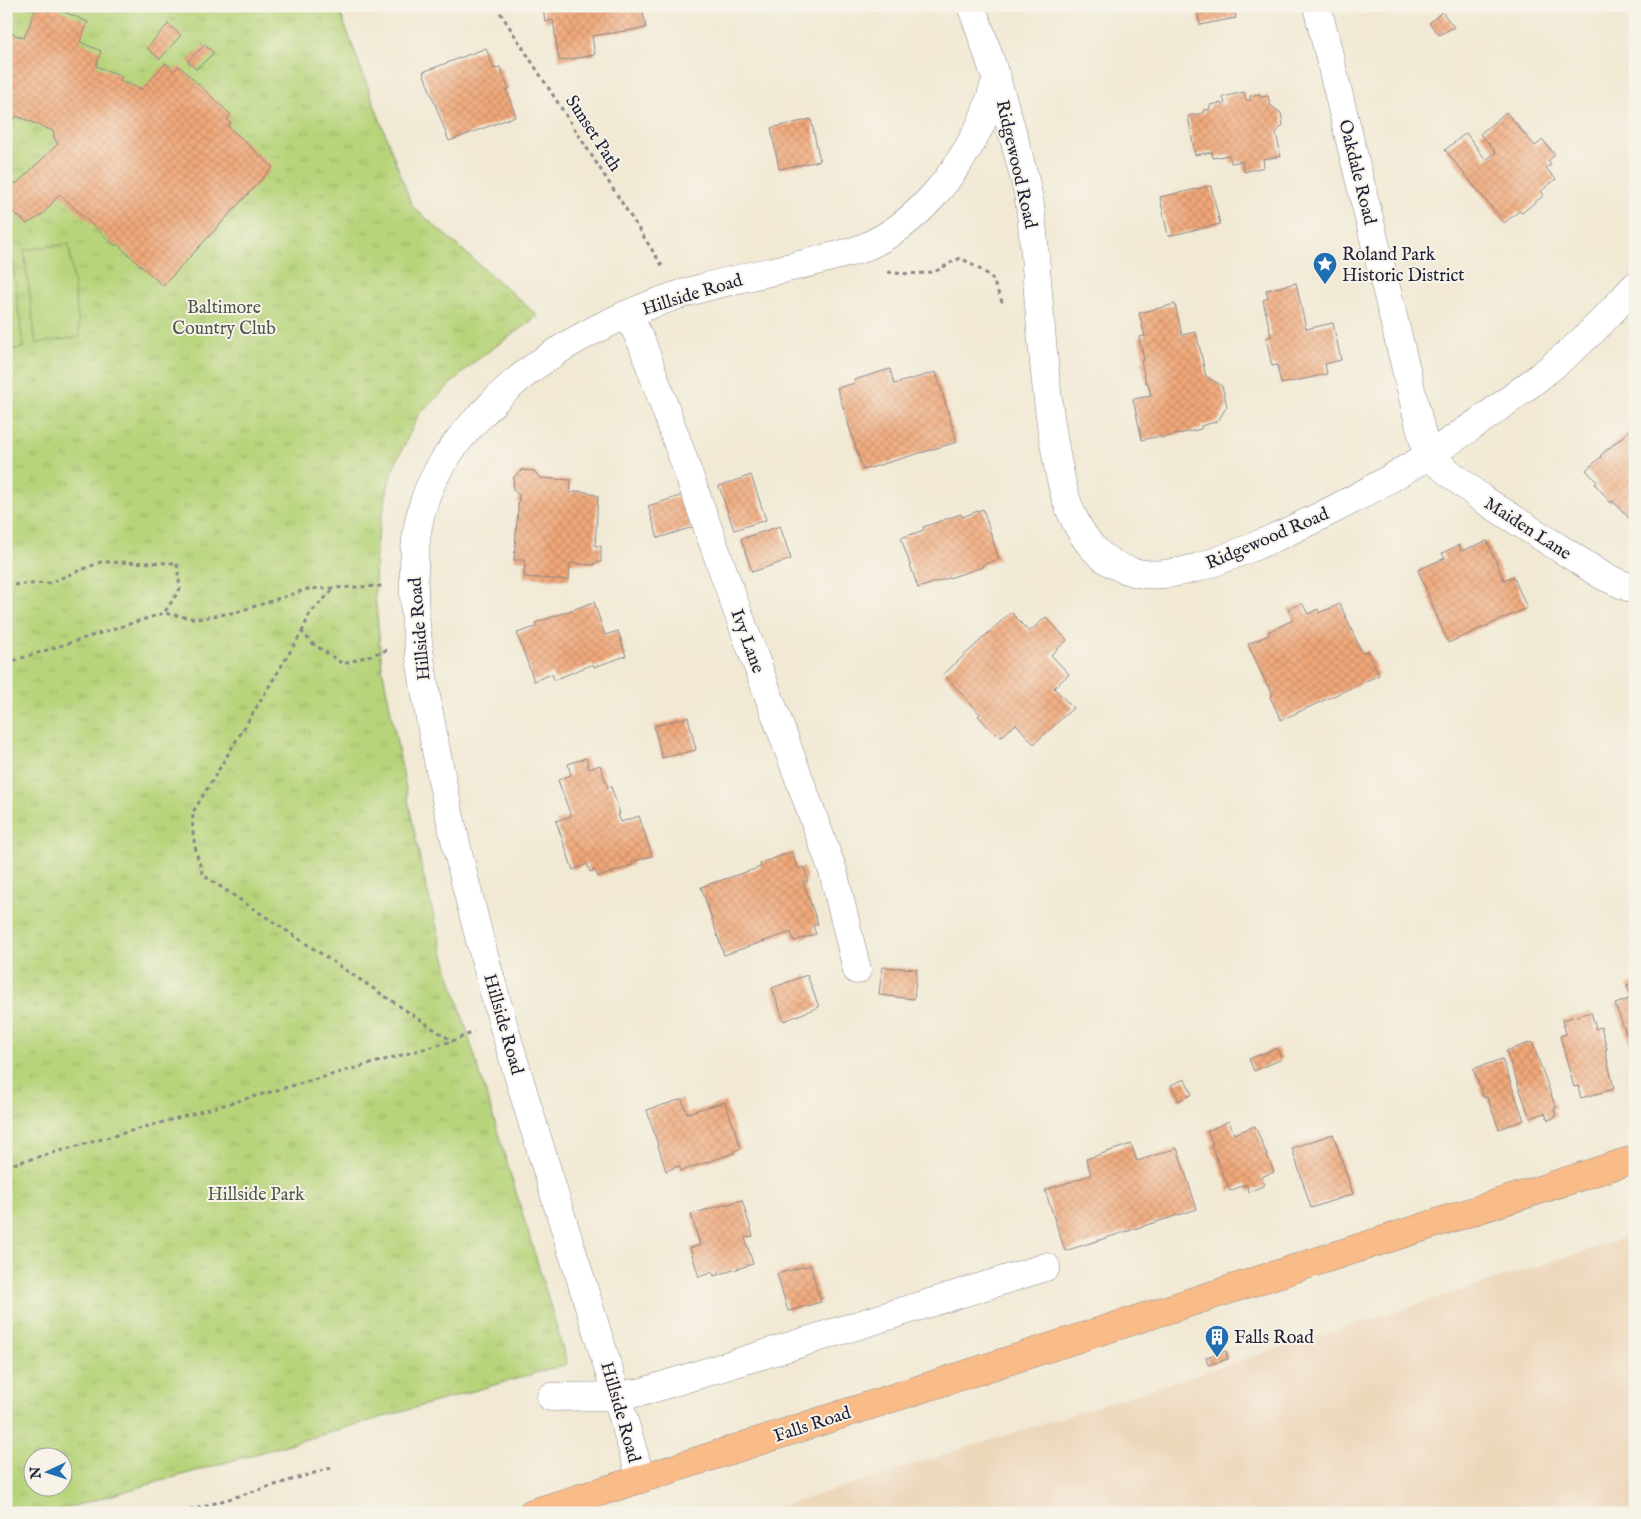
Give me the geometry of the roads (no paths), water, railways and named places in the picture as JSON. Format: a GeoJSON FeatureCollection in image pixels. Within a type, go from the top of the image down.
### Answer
{"type":"FeatureCollection","features":[{"type":"Feature","properties":{"kind":"main road","name":"Falls Road"},"geometry":{"type":"LineString","coordinates":[[532,1513],[1635,1159]]}},
{"type":"Feature","properties":{"kind":"street","name":"Ridgewood Road"},"geometry":{"type":"LineString","coordinates":[[971,6],[997,78],[1031,210],[1048,402],[1056,458],[1070,510],[1088,545],[1109,562],[1135,573],[1165,574],[1209,565],[1288,532],[1344,504],[1427,455],[1534,381],[1587,337],[1635,286]]}},
{"type":"Feature","properties":{"kind":"street","name":"Oakdale Road"},"geometry":{"type":"LineString","coordinates":[[1317,6],[1427,455]]}},
{"type":"Feature","properties":{"kind":"street","name":"Hillside Road"},"geometry":{"type":"LineString","coordinates":[[641,1479],[528,1109],[457,849],[441,778],[421,668],[414,571],[417,524],[428,490],[447,454],[480,416],[508,388],[536,365],[589,333],[651,304],[704,287],[810,263],[864,248],[909,218],[934,197],[962,159],[981,124],[997,78]]}},
{"type":"Feature","properties":{"kind":"street","name":"Ivy Lane"},"geometry":{"type":"LineString","coordinates":[[628,315],[645,352],[833,872],[857,970]]}},
{"type":"Feature","properties":{"kind":"street","name":"Maiden Lane"},"geometry":{"type":"LineString","coordinates":[[1427,455],[1481,498],[1603,576],[1635,590]]}},
{"type":"Feature","properties":{"kind":"street"},"geometry":{"type":"LineString","coordinates":[[551,1397],[617,1396],[642,1392],[1046,1267]]}},
{"type":"Feature","properties":{"kind":"place","name":"Roland Park Historic District"},"geometry":{"type":"Point","coordinates":[1325,285]}},
{"type":"Feature","properties":{"kind":"place","name":"Falls Road"},"geometry":{"type":"Point","coordinates":[1217,1358]}},
{"type":"Feature","properties":{"kind":"park label","name":"Baltimore Country Club"},"geometry":{"type":"Point","coordinates":[224,317]}},
{"type":"Feature","properties":{"kind":"park label","name":"Hillside Park"},"geometry":{"type":"Point","coordinates":[256,1194]}}]}
